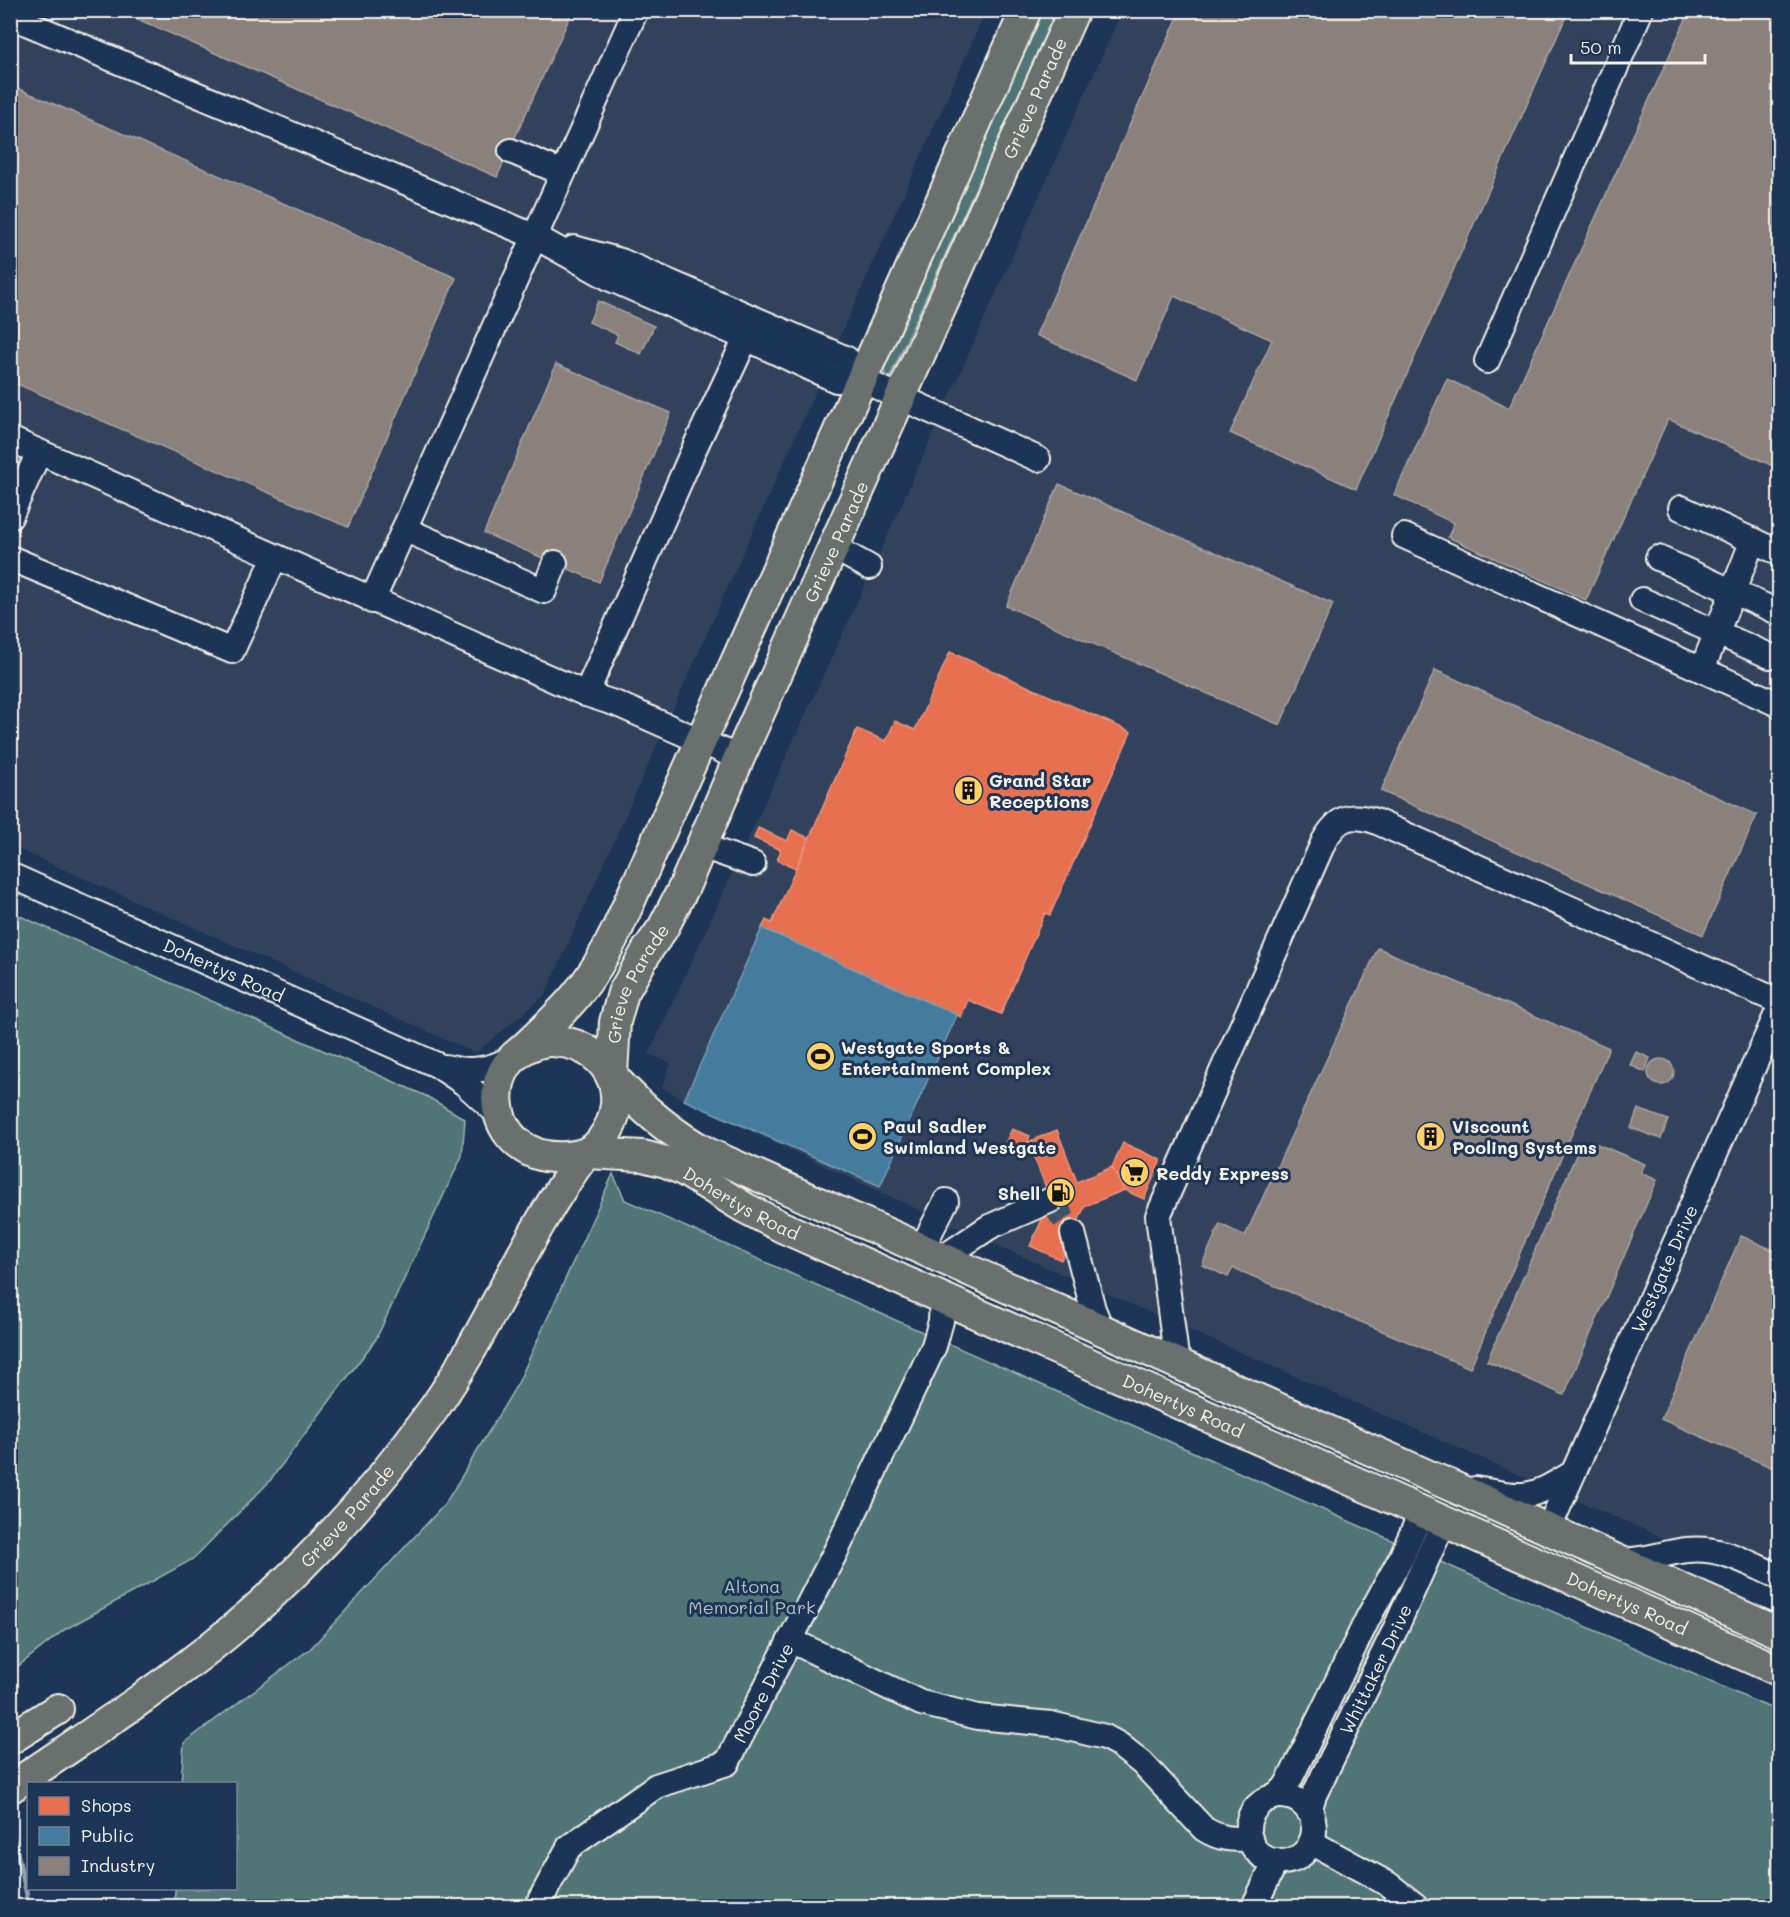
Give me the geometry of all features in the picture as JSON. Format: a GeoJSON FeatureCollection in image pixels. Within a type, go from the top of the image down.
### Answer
{"type":"FeatureCollection","features":[{"type":"Feature","properties":{"kind":"main road"},"geometry":{"type":"LineString","coordinates":[[520,1052],[535,1043],[548,1041],[573,1043],[588,1049],[613,1076],[616,1102],[613,1119],[604,1137],[586,1154],[550,1158],[534,1154],[514,1140],[499,1118],[497,1095],[501,1077],[509,1063],[520,1052],[571,1003],[602,961],[1026,10]]}},
{"type":"Feature","properties":{"kind":"main road","name":"Grieve Parade"},"geometry":{"type":"LineString","coordinates":[[613,1076],[614,1030],[619,1004],[628,984],[674,907],[702,846],[739,758],[1074,10]]}},
{"type":"Feature","properties":{"kind":"main road","name":"Dohertys Road"},"geometry":{"type":"LineString","coordinates":[[613,1076],[645,1110],[671,1131],[707,1153],[1779,1633]]}},
{"type":"Feature","properties":{"kind":"main road","name":"Grieve Parade"},"geometry":{"type":"LineString","coordinates":[[10,1788],[179,1672],[229,1632],[323,1544],[404,1448],[435,1406],[469,1354],[551,1205],[586,1154]]}},
{"type":"Feature","properties":{"kind":"main road","name":"Dohertys Road"},"geometry":{"type":"LineString","coordinates":[[586,1154],[643,1156],[666,1162],[782,1227],[1779,1671]]}},
{"type":"Feature","properties":{"kind":"main road"},"geometry":{"type":"LineString","coordinates":[[1433,1516],[1446,1483]]}},
{"type":"Feature","properties":{"kind":"main road"},"geometry":{"type":"LineString","coordinates":[[1535,1561],[1548,1530]]}},
{"type":"Feature","properties":{"kind":"main road"},"geometry":{"type":"LineString","coordinates":[[10,1739],[58,1708]]}},
{"type":"Feature","properties":{"kind":"street"},"geometry":{"type":"LineString","coordinates":[[372,601],[636,10]]}},
{"type":"Feature","properties":{"kind":"street"},"geometry":{"type":"LineString","coordinates":[[1487,361],[1641,10]]}},
{"type":"Feature","properties":{"kind":"street"},"geometry":{"type":"LineString","coordinates":[[10,16],[536,237],[611,279],[836,380],[862,381],[1038,459]]}},
{"type":"Feature","properties":{"kind":"street"},"geometry":{"type":"LineString","coordinates":[[511,151],[563,172]]}},
{"type":"Feature","properties":{"kind":"street"},"geometry":{"type":"LineString","coordinates":[[536,237],[621,261],[847,359],[862,381]]}},
{"type":"Feature","properties":{"kind":"street"},"geometry":{"type":"LineString","coordinates":[[586,694],[746,338]]}},
{"type":"Feature","properties":{"kind":"street"},"geometry":{"type":"LineString","coordinates":[[10,439],[372,601],[739,758]]}},
{"type":"Feature","properties":{"kind":"street"},"geometry":{"type":"LineString","coordinates":[[10,517],[39,452]]}},
{"type":"Feature","properties":{"kind":"street"},"geometry":{"type":"LineString","coordinates":[[1681,508],[1779,553]]}},
{"type":"Feature","properties":{"kind":"street"},"geometry":{"type":"LineString","coordinates":[[404,529],[544,591],[555,563]]}},
{"type":"Feature","properties":{"kind":"street"},"geometry":{"type":"LineString","coordinates":[[1404,536],[1779,705]]}},
{"type":"Feature","properties":{"kind":"street"},"geometry":{"type":"LineString","coordinates":[[1702,670],[1753,540]]}},
{"type":"Feature","properties":{"kind":"street"},"geometry":{"type":"LineString","coordinates":[[833,547],[869,567]]}},
{"type":"Feature","properties":{"kind":"street"},"geometry":{"type":"LineString","coordinates":[[10,558],[232,651],[275,557]]}},
{"type":"Feature","properties":{"kind":"street"},"geometry":{"type":"LineString","coordinates":[[1658,558],[1779,613]]}},
{"type":"Feature","properties":{"kind":"street"},"geometry":{"type":"LineString","coordinates":[[1642,600],[1770,656]]}},
{"type":"Feature","properties":{"kind":"street"},"geometry":{"type":"LineString","coordinates":[[1177,1364],[1158,1216],[1324,840],[1332,827],[1344,818],[1358,816],[1375,821],[1779,1002]]}},
{"type":"Feature","properties":{"kind":"street"},"geometry":{"type":"LineString","coordinates":[[702,846],[753,864]]}},
{"type":"Feature","properties":{"kind":"street","name":"Dohertys Road"},"geometry":{"type":"LineString","coordinates":[[10,875],[437,1065],[464,1083],[499,1118]]}},
{"type":"Feature","properties":{"kind":"street","name":"Westgate Drive"},"geometry":{"type":"LineString","coordinates":[[1548,1530],[1779,1007]]}},
{"type":"Feature","properties":{"kind":"street","name":"Dohertys Road"},"geometry":{"type":"LineString","coordinates":[[437,1065],[457,1070],[481,1071],[492,1068],[520,1052]]}},
{"type":"Feature","properties":{"kind":"street"},"geometry":{"type":"LineString","coordinates":[[931,1255],[1051,1200]]}},
{"type":"Feature","properties":{"kind":"street"},"geometry":{"type":"LineString","coordinates":[[931,1255],[946,1202]]}},
{"type":"Feature","properties":{"kind":"street"},"geometry":{"type":"LineString","coordinates":[[1073,1233],[1093,1309],[1102,1330]]}},
{"type":"Feature","properties":{"kind":"street","name":"Moore Drive"},"geometry":{"type":"LineString","coordinates":[[537,1906],[569,1847],[656,1786],[727,1763],[837,1549],[933,1346],[941,1321],[942,1297]]}},
{"type":"Feature","properties":{"kind":"street"},"geometry":{"type":"LineString","coordinates":[[1446,1483],[1525,1496],[1543,1491],[1573,1473]]}},
{"type":"Feature","properties":{"kind":"street","name":"Whittaker Drive"},"geometry":{"type":"LineString","coordinates":[[1271,1798],[1284,1789],[1290,1779],[1368,1618],[1401,1558],[1433,1516]]}},
{"type":"Feature","properties":{"kind":"street","name":"Whittaker Drive"},"geometry":{"type":"LineString","coordinates":[[1312,1830],[1310,1808],[1314,1795],[1394,1632],[1433,1516]]}},
{"type":"Feature","properties":{"kind":"street"},"geometry":{"type":"LineString","coordinates":[[1619,1561],[1641,1561],[1688,1550],[1707,1550],[1736,1557],[1779,1577]]}},
{"type":"Feature","properties":{"kind":"street"},"geometry":{"type":"LineString","coordinates":[[1368,1618],[1374,1614],[1386,1614],[1393,1621],[1394,1632]]}},
{"type":"Feature","properties":{"kind":"street"},"geometry":{"type":"LineString","coordinates":[[790,1640],[921,1703],[978,1717],[1060,1725],[1105,1737],[1142,1763],[1204,1829],[1228,1840],[1250,1838]]}},
{"type":"Feature","properties":{"kind":"street"},"geometry":{"type":"LineString","coordinates":[[1284,1796],[1296,1800],[1306,1808],[1312,1830],[1305,1851],[1287,1861],[1276,1861],[1258,1852],[1250,1838],[1249,1828],[1252,1815],[1259,1804],[1271,1798],[1284,1796]]}},
{"type":"Feature","properties":{"kind":"street"},"geometry":{"type":"LineString","coordinates":[[1312,1830],[1416,1906]]}},
{"type":"Feature","properties":{"kind":"street"},"geometry":{"type":"LineString","coordinates":[[1254,1906],[1276,1861]]}},
{"type":"Feature","properties":{"kind":"shaded area"},"geometry":{"type":"Polygon","coordinates":[[[11,11],[986,11],[545,995],[476,1053],[11,846],[11,11]]]}},
{"type":"Feature","properties":{"kind":"shaded area"},"geometry":{"type":"Polygon","coordinates":[[[1122,11],[1779,11],[1779,1589],[955,1227],[684,1100],[662,1087],[671,1063],[649,1054],[876,561],[1122,11]]]}},
{"type":"Feature","properties":{"kind":"green space"},"geometry":{"type":"Polygon","coordinates":[[[1039,11],[1064,11],[1013,127],[974,191],[890,377],[887,378],[884,369],[887,353],[1039,11]]]}},
{"type":"Feature","properties":{"kind":"green space"},"geometry":{"type":"Polygon","coordinates":[[[11,912],[426,1096],[465,1119],[462,1156],[376,1339],[269,1482],[193,1559],[64,1630],[11,1672],[11,912]]]}},
{"type":"Feature","properties":{"kind":"green space","name":"Altona Memorial Park"},"geometry":{"type":"Polygon","coordinates":[[[613,1174],[625,1200],[1779,1712],[1779,1906],[174,1906],[175,1890],[237,1890],[237,1782],[181,1782],[184,1743],[311,1648],[445,1504],[518,1383],[613,1174]]]}},
{"type":"Feature","properties":{"kind":"building: Shops","name":"Grand Star Receptions"},"geometry":{"type":"Polygon","coordinates":[[[950,652],[1131,732],[1050,915],[1045,913],[1001,1014],[968,1000],[961,1017],[762,928],[766,920],[772,923],[857,729],[886,741],[895,721],[915,730],[950,652]]]}},
{"type":"Feature","properties":{"kind":"building: Shops"},"geometry":{"type":"Polygon","coordinates":[[[758,828],[787,841],[792,830],[809,838],[796,868],[777,860],[781,850],[754,838],[758,828]]]}},
{"type":"Feature","properties":{"kind":"building: Shops"},"geometry":{"type":"Polygon","coordinates":[[[1012,1129],[1030,1136],[1022,1154],[1015,1151],[1013,1157],[1001,1152],[1012,1129]]]}},
{"type":"Feature","properties":{"kind":"building: Shops"},"geometry":{"type":"Polygon","coordinates":[[[1057,1130],[1077,1182],[1112,1167],[1124,1190],[1085,1206],[1061,1260],[1030,1246],[1051,1200],[1028,1142],[1057,1130]]]}},
{"type":"Feature","properties":{"kind":"building: Shops","name":"Reddy Express"},"geometry":{"type":"Polygon","coordinates":[[[1123,1143],[1161,1160],[1144,1199],[1124,1190],[1112,1167],[1123,1143]]]}},
{"type":"Feature","properties":{"kind":"building: Public","name":"Westgate Sports & Entertainment Complex"},"geometry":{"type":"Polygon","coordinates":[[[762,928],[957,1015],[880,1186],[684,1100],[762,928]]]}},
{"type":"Feature","properties":{"kind":"building: Industry"},"geometry":{"type":"Polygon","coordinates":[[[117,10],[573,10],[497,177],[117,10]]]}},
{"type":"Feature","properties":{"kind":"building: Industry"},"geometry":{"type":"Polygon","coordinates":[[[1181,10],[1569,10],[1356,489],[1230,433],[1272,340],[1174,296],[1137,380],[1036,335],[1181,10]]]}},
{"type":"Feature","properties":{"kind":"building: Industry"},"geometry":{"type":"Polygon","coordinates":[[[1690,10],[1780,10],[1780,469],[1668,419],[1586,600],[1448,537],[1454,523],[1394,495],[1447,379],[1509,408],[1690,10]]]}},
{"type":"Feature","properties":{"kind":"building: Industry"},"geometry":{"type":"Polygon","coordinates":[[[10,85],[456,278],[348,527],[10,381],[10,85]]]}},
{"type":"Feature","properties":{"kind":"building: Industry"},"geometry":{"type":"Polygon","coordinates":[[[598,301],[654,326],[641,354],[615,342],[618,335],[589,322],[598,301]]]}},
{"type":"Feature","properties":{"kind":"building: Industry"},"geometry":{"type":"Polygon","coordinates":[[[556,364],[671,413],[599,582],[484,533],[556,364]]]}},
{"type":"Feature","properties":{"kind":"building: Industry"},"geometry":{"type":"Polygon","coordinates":[[[1059,484],[1333,604],[1280,725],[1006,606],[1059,484]]]}},
{"type":"Feature","properties":{"kind":"building: Industry"},"geometry":{"type":"Polygon","coordinates":[[[1435,670],[1757,815],[1703,935],[1381,791],[1435,670]]]}},
{"type":"Feature","properties":{"kind":"building: Industry","name":"Viscount Pooling Systems"},"geometry":{"type":"Polygon","coordinates":[[[1378,948],[1609,1048],[1470,1368],[1233,1268],[1228,1277],[1202,1265],[1220,1224],[1245,1236],[1378,948]]]}},
{"type":"Feature","properties":{"kind":"building: Industry"},"geometry":{"type":"Polygon","coordinates":[[[1636,1052],[1650,1058],[1645,1072],[1630,1065],[1636,1052]]]}},
{"type":"Feature","properties":{"kind":"building: Industry"},"geometry":{"type":"Polygon","coordinates":[[[1661,1059],[1670,1063],[1674,1072],[1670,1081],[1661,1085],[1652,1081],[1648,1072],[1652,1063],[1661,1059]]]}},
{"type":"Feature","properties":{"kind":"building: Industry"},"geometry":{"type":"Polygon","coordinates":[[[1638,1109],[1668,1120],[1661,1139],[1631,1128],[1638,1109]]]}},
{"type":"Feature","properties":{"kind":"building: Industry"},"geometry":{"type":"Polygon","coordinates":[[[1597,1144],[1645,1164],[1641,1173],[1657,1180],[1564,1395],[1487,1361],[1580,1146],[1594,1152],[1597,1144]]]}},
{"type":"Feature","properties":{"kind":"building: Industry"},"geometry":{"type":"Polygon","coordinates":[[[1741,1236],[1780,1253],[1780,1471],[1661,1419],[1741,1236]]]}},
{"type":"Feature","properties":{"kind":"waterway"},"geometry":{"type":"LineString","coordinates":[[10,1823],[27,1895],[25,1906]]}},
{"type":"Feature","properties":{"kind":"tunnel"},"geometry":{"type":"LineString","coordinates":[[1051,1200],[1073,1233]]}},
{"type":"Feature","properties":{"kind":"place","name":"Grand Star Receptions"},"geometry":{"type":"Point","coordinates":[968,790]}},
{"type":"Feature","properties":{"kind":"place","name":"Westgate Sports & Entertainment Complex"},"geometry":{"type":"Point","coordinates":[820,1057]}},
{"type":"Feature","properties":{"kind":"place","name":"Paul Sadler Swimland Westgate"},"geometry":{"type":"Point","coordinates":[862,1136]}},
{"type":"Feature","properties":{"kind":"place","name":"Viscount Pooling Systems"},"geometry":{"type":"Point","coordinates":[1431,1136]}},
{"type":"Feature","properties":{"kind":"place","name":"Reddy Express"},"geometry":{"type":"Point","coordinates":[1135,1173]}},
{"type":"Feature","properties":{"kind":"place","name":"Shell"},"geometry":{"type":"Point","coordinates":[1061,1193]}}]}
